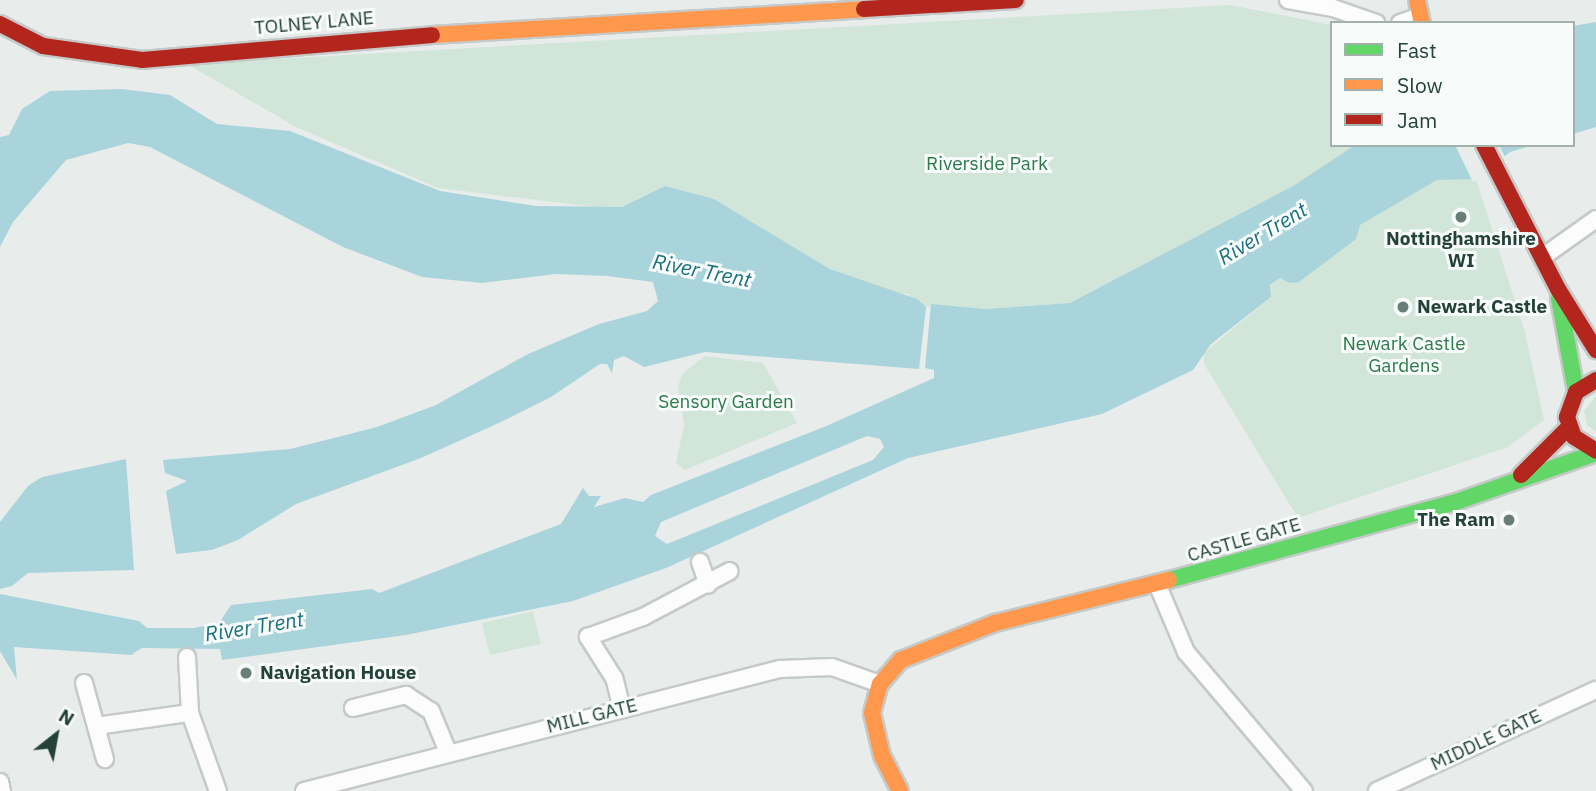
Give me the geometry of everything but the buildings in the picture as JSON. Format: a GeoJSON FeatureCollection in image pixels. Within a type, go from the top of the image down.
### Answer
{"type":"FeatureCollection","features":[{"type":"Feature","properties":{"kind":"main road","name":"TOLNEY LANE"},"geometry":{"type":"LineString","coordinates":[[0,24],[43,46],[142,60],[408,36],[1016,0]]}},
{"type":"Feature","properties":{"kind":"main road"},"geometry":{"type":"LineString","coordinates":[[1485,147],[1544,256],[1558,289],[1596,350]]}},
{"type":"Feature","properties":{"kind":"main road"},"geometry":{"type":"LineString","coordinates":[[1558,289],[1576,392],[1569,409],[1569,427],[1582,444],[1596,452]]}},
{"type":"Feature","properties":{"kind":"main road"},"geometry":{"type":"LineString","coordinates":[[1576,392],[1596,380]]}},
{"type":"Feature","properties":{"kind":"main road"},"geometry":{"type":"LineString","coordinates":[[1517,479],[1569,427]]}},
{"type":"Feature","properties":{"kind":"main road","name":"CASTLE GATE"},"geometry":{"type":"LineString","coordinates":[[880,684],[901,660],[995,623],[1157,586],[1453,503],[1596,452]]}},
{"type":"Feature","properties":{"kind":"main road"},"geometry":{"type":"LineString","coordinates":[[880,684],[872,713],[882,757],[900,791]]}},
{"type":"Feature","properties":{"kind":"street"},"geometry":{"type":"LineString","coordinates":[[1288,0],[1333,8],[1370,21]]}},
{"type":"Feature","properties":{"kind":"street"},"geometry":{"type":"LineString","coordinates":[[1404,21],[1420,13]]}},
{"type":"Feature","properties":{"kind":"street"},"geometry":{"type":"LineString","coordinates":[[1544,256],[1596,219]]}},
{"type":"Feature","properties":{"kind":"street"},"geometry":{"type":"LineString","coordinates":[[700,562],[708,585]]}},
{"type":"Feature","properties":{"kind":"street"},"geometry":{"type":"LineString","coordinates":[[622,709],[614,678],[588,637],[708,585],[730,571]]}},
{"type":"Feature","properties":{"kind":"street"},"geometry":{"type":"LineString","coordinates":[[1157,586],[1186,652],[1304,791]]}},
{"type":"Feature","properties":{"kind":"street"},"geometry":{"type":"LineString","coordinates":[[187,657],[190,713],[218,791]]}},
{"type":"Feature","properties":{"kind":"street","name":"MILL GATE"},"geometry":{"type":"LineString","coordinates":[[304,791],[364,783],[448,752],[807,664],[832,667],[880,684]]}},
{"type":"Feature","properties":{"kind":"street"},"geometry":{"type":"LineString","coordinates":[[84,683],[105,758]]}},
{"type":"Feature","properties":{"kind":"street","name":"MIDDLE GATE"},"geometry":{"type":"LineString","coordinates":[[1377,791],[1596,690]]}},
{"type":"Feature","properties":{"kind":"street"},"geometry":{"type":"LineString","coordinates":[[353,708],[406,695],[431,711],[448,752]]}},
{"type":"Feature","properties":{"kind":"street"},"geometry":{"type":"LineString","coordinates":[[96,726],[190,713]]}},
{"type":"Feature","properties":{"kind":"street"},"geometry":{"type":"LineString","coordinates":[[0,784],[2,791]]}},
{"type":"Feature","properties":{"kind":"green space","name":"Riverside Park"},"geometry":{"type":"Polygon","coordinates":[[[1230,5],[1330,25],[1330,147],[1352,147],[1293,186],[1070,303],[985,309],[919,306],[907,294],[890,293],[830,269],[714,199],[665,186],[622,207],[602,208],[438,188],[296,127],[187,64],[1230,5]]]}},
{"type":"Feature","properties":{"kind":"green space","name":"Newark Castle Gardens"},"geometry":{"type":"Polygon","coordinates":[[[1468,177],[1476,179],[1525,332],[1544,420],[1508,447],[1298,518],[1204,364],[1204,353],[1271,297],[1270,286],[1280,278],[1289,283],[1356,239],[1359,225],[1437,180],[1468,177]]]}},
{"type":"Feature","properties":{"kind":"green space","name":"Sensory Garden"},"geometry":{"type":"Polygon","coordinates":[[[705,356],[763,363],[797,423],[685,470],[676,463],[684,425],[678,386],[683,373],[705,356]]]}},
{"type":"Feature","properties":{"kind":"green space"},"geometry":{"type":"Polygon","coordinates":[[[1596,396],[1596,432],[1587,425],[1584,411],[1596,396]]]}},
{"type":"Feature","properties":{"kind":"green space"},"geometry":{"type":"Polygon","coordinates":[[[533,611],[541,644],[490,655],[482,623],[533,611]]]}},
{"type":"Feature","properties":{"kind":"water"},"geometry":{"type":"Polygon","coordinates":[[[1596,22],[1596,127],[1575,133],[1575,26],[1596,22]]]}},
{"type":"Feature","properties":{"kind":"water","name":"River Trent"},"geometry":{"type":"Polygon","coordinates":[[[122,89],[170,95],[217,124],[290,131],[440,191],[536,206],[622,207],[665,186],[714,199],[830,269],[917,299],[926,307],[919,369],[705,352],[644,367],[624,356],[614,360],[612,373],[607,364],[600,364],[551,397],[501,422],[421,458],[296,504],[238,540],[212,550],[176,554],[166,491],[187,481],[165,473],[163,460],[290,449],[377,427],[436,405],[528,354],[599,324],[647,311],[658,301],[653,282],[607,276],[556,274],[482,283],[422,277],[343,247],[150,147],[128,143],[66,160],[13,222],[0,247],[0,137],[9,135],[22,109],[50,91],[122,89]]]}},
{"type":"Feature","properties":{"kind":"water","name":"River Trent"},"geometry":{"type":"Polygon","coordinates":[[[1352,147],[1526,147],[1510,152],[1476,179],[1437,180],[1360,225],[1356,239],[1299,282],[1289,283],[1280,278],[1270,285],[1271,297],[1211,344],[1193,370],[1102,414],[908,458],[666,568],[573,601],[406,635],[222,660],[220,649],[142,648],[131,655],[14,647],[17,680],[0,651],[0,594],[139,621],[147,628],[194,628],[219,623],[231,605],[372,589],[379,593],[561,524],[583,488],[589,496],[601,496],[594,507],[625,498],[643,502],[651,495],[824,427],[934,378],[934,370],[925,368],[931,304],[985,309],[1070,303],[1293,186],[1352,147]],[[867,436],[661,522],[655,536],[667,544],[873,460],[884,447],[880,439],[867,436]]]}},
{"type":"Feature","properties":{"kind":"water"},"geometry":{"type":"Polygon","coordinates":[[[126,459],[134,570],[28,573],[12,586],[0,589],[0,522],[28,486],[42,477],[126,459]]]}},
{"type":"Feature","properties":{"kind":"pier"},"geometry":{"type":"Polygon","coordinates":[[[1456,147],[1500,147],[1506,159],[1473,182],[1456,147]]]}},
{"type":"Feature","properties":{"kind":"traffic: fast"},"geometry":{"type":"LineString","coordinates":[[1559,298],[1576,392]]}},
{"type":"Feature","properties":{"kind":"traffic: fast"},"geometry":{"type":"LineString","coordinates":[[1169,580],[1453,503],[1596,453]]}},
{"type":"Feature","properties":{"kind":"traffic: slow"},"geometry":{"type":"LineString","coordinates":[[1417,0],[1422,21]]}},
{"type":"Feature","properties":{"kind":"traffic: slow"},"geometry":{"type":"LineString","coordinates":[[432,35],[864,9]]}},
{"type":"Feature","properties":{"kind":"traffic: slow"},"geometry":{"type":"LineString","coordinates":[[900,791],[882,756],[872,713],[880,684],[901,660],[995,623],[1169,580]]}},
{"type":"Feature","properties":{"kind":"traffic: jam"},"geometry":{"type":"LineString","coordinates":[[864,9],[1016,0]]}},
{"type":"Feature","properties":{"kind":"traffic: jam"},"geometry":{"type":"LineString","coordinates":[[0,24],[43,46],[142,60],[432,35]]}},
{"type":"Feature","properties":{"kind":"traffic: jam"},"geometry":{"type":"LineString","coordinates":[[1485,147],[1558,289],[1596,350]]}},
{"type":"Feature","properties":{"kind":"traffic: jam"},"geometry":{"type":"LineString","coordinates":[[1596,380],[1576,392],[1567,417],[1574,437],[1596,451]]}},
{"type":"Feature","properties":{"kind":"traffic: jam"},"geometry":{"type":"LineString","coordinates":[[1521,475],[1569,427]]}},
{"type":"Feature","properties":{"kind":"place","name":"Nottinghamshire WI"},"geometry":{"type":"Point","coordinates":[1461,217]}},
{"type":"Feature","properties":{"kind":"place","name":"Newark Castle"},"geometry":{"type":"Point","coordinates":[1403,307]}},
{"type":"Feature","properties":{"kind":"place","name":"The Ram"},"geometry":{"type":"Point","coordinates":[1509,520]}},
{"type":"Feature","properties":{"kind":"place","name":"Navigation House"},"geometry":{"type":"Point","coordinates":[246,673]}}]}
